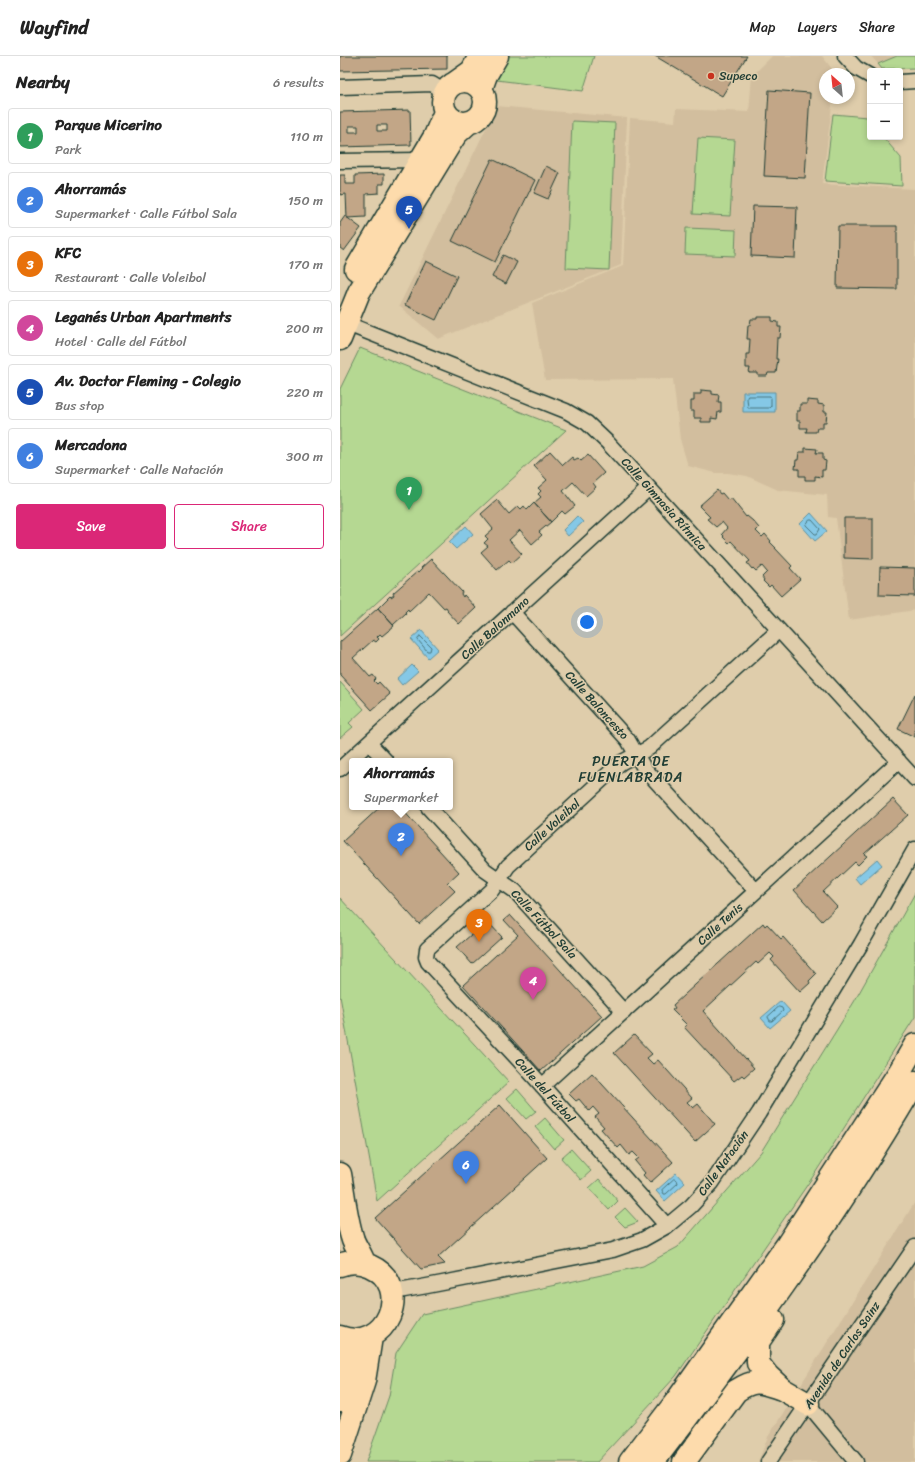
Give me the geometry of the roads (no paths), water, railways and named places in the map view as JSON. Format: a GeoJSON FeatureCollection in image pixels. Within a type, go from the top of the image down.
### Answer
{"type":"FeatureCollection","features":[{"type":"Feature","properties":{"kind":"main road"},"geometry":{"type":"LineString","coordinates":[[467,124],[454,122],[448,117],[448,96],[472,71],[480,56]]}},
{"type":"Feature","properties":{"kind":"main road"},"geometry":{"type":"LineString","coordinates":[[481,89],[486,75],[497,56]]}},
{"type":"Feature","properties":{"kind":"main road"},"geometry":{"type":"LineString","coordinates":[[340,300],[347,284],[435,136],[448,96],[462,81],[476,84],[481,89],[484,96],[484,110],[480,117],[467,124],[456,134],[359,292],[343,331]]}},
{"type":"Feature","properties":{"kind":"main road"},"geometry":{"type":"LineString","coordinates":[[630,1462],[675,1403],[788,1245],[900,1071],[915,1045]]}},
{"type":"Feature","properties":{"kind":"main road"},"geometry":{"type":"LineString","coordinates":[[653,1462],[702,1398],[803,1257],[915,1082]]}},
{"type":"Feature","properties":{"kind":"main road"},"geometry":{"type":"LineString","coordinates":[[808,1404],[782,1388],[768,1376],[758,1363],[758,1342],[813,1263],[862,1167]]}},
{"type":"Feature","properties":{"kind":"main road"},"geometry":{"type":"LineString","coordinates":[[340,1174],[351,1231],[354,1242],[363,1258],[364,1263]]}},
{"type":"Feature","properties":{"kind":"main road"},"geometry":{"type":"LineString","coordinates":[[340,1265],[352,1262],[364,1263],[375,1268],[384,1276],[393,1292],[391,1312],[386,1323],[371,1337],[359,1339],[343,1338],[348,1362],[348,1377],[340,1401]]}},
{"type":"Feature","properties":{"kind":"main road"},"geometry":{"type":"LineString","coordinates":[[340,1455],[364,1381],[371,1337]]}},
{"type":"Feature","properties":{"kind":"main road"},"geometry":{"type":"LineString","coordinates":[[684,1462],[736,1391],[748,1384],[761,1382],[782,1388]]}},
{"type":"Feature","properties":{"kind":"main road"},"geometry":{"type":"LineString","coordinates":[[664,1462],[702,1398]]}},
{"type":"Feature","properties":{"kind":"main road"},"geometry":{"type":"LineString","coordinates":[[615,1462],[675,1403]]}},
{"type":"Feature","properties":{"kind":"street"},"geometry":{"type":"LineString","coordinates":[[845,56],[856,68],[867,74]]}},
{"type":"Feature","properties":{"kind":"street"},"geometry":{"type":"LineString","coordinates":[[903,82],[915,81]]}},
{"type":"Feature","properties":{"kind":"street"},"geometry":{"type":"LineString","coordinates":[[340,87],[432,84],[448,96]]}},
{"type":"Feature","properties":{"kind":"street"},"geometry":{"type":"LineString","coordinates":[[340,161],[421,160]]}},
{"type":"Feature","properties":{"kind":"street","name":"Calle Gimnasia Rítmica"},"geometry":{"type":"LineString","coordinates":[[343,331],[578,417],[597,431],[915,779]]}},
{"type":"Feature","properties":{"kind":"street","name":"Calle Balonmano"},"geometry":{"type":"LineString","coordinates":[[352,758],[649,488]]}},
{"type":"Feature","properties":{"kind":"street","name":"Calle Baloncesto"},"geometry":{"type":"LineString","coordinates":[[512,612],[628,740],[644,768],[756,891]]}},
{"type":"Feature","properties":{"kind":"street","name":"Calle Voleibol"},"geometry":{"type":"LineString","coordinates":[[426,953],[428,949],[492,890],[508,866],[618,765],[649,748],[779,630]]}},
{"type":"Feature","properties":{"kind":"street"},"geometry":{"type":"LineString","coordinates":[[369,743],[383,758]]}},
{"type":"Feature","properties":{"kind":"street","name":"Calle Balonmano"},"geometry":{"type":"LineString","coordinates":[[340,769],[349,761]]}},
{"type":"Feature","properties":{"kind":"street","name":"Calle Tenis"},"geometry":{"type":"LineString","coordinates":[[542,1086],[899,761]]}},
{"type":"Feature","properties":{"kind":"street","name":"Calle Fútbol Sala"},"geometry":{"type":"LineString","coordinates":[[431,810],[485,870],[515,891],[624,1012]]}},
{"type":"Feature","properties":{"kind":"street","name":"Calle Natación"},"geometry":{"type":"LineString","coordinates":[[393,1292],[613,1250],[642,1240],[667,1226],[691,1206],[712,1183],[759,1113],[861,944],[915,849]]}},
{"type":"Feature","properties":{"kind":"street","name":"Calle del Fútbol"},"geometry":{"type":"LineString","coordinates":[[426,953],[428,962],[542,1086],[667,1226]]}},
{"type":"Feature","properties":{"kind":"street","name":"Avenida de Carlos Sainz"},"geometry":{"type":"LineString","coordinates":[[768,1462],[915,1247]]}},
{"type":"Feature","properties":{"kind":"street"},"geometry":{"type":"LineString","coordinates":[[808,1404],[856,1462]]}},
{"type":"Feature","properties":{"kind":"water"},"geometry":{"type":"Polygon","coordinates":[[[743,392],[775,392],[775,412],[743,412],[743,392]]]}},
{"type":"Feature","properties":{"kind":"water"},"geometry":{"type":"Polygon","coordinates":[[[811,513],[827,531],[815,541],[800,524],[811,513]]]}},
{"type":"Feature","properties":{"kind":"water"},"geometry":{"type":"Polygon","coordinates":[[[577,516],[583,522],[568,536],[563,530],[577,516]]]}},
{"type":"Feature","properties":{"kind":"water"},"geometry":{"type":"Polygon","coordinates":[[[466,526],[473,534],[456,549],[449,542],[466,526]]]}},
{"type":"Feature","properties":{"kind":"water"},"geometry":{"type":"Polygon","coordinates":[[[421,630],[438,649],[428,658],[411,639],[421,630]]]}},
{"type":"Feature","properties":{"kind":"water"},"geometry":{"type":"Polygon","coordinates":[[[412,665],[418,671],[402,685],[397,679],[412,665]]]}},
{"type":"Feature","properties":{"kind":"water"},"geometry":{"type":"Polygon","coordinates":[[[877,859],[882,865],[860,884],[855,878],[877,859]]]}},
{"type":"Feature","properties":{"kind":"water"},"geometry":{"type":"Polygon","coordinates":[[[781,1001],[790,1011],[770,1028],[761,1018],[781,1001]]]}},
{"type":"Feature","properties":{"kind":"water"},"geometry":{"type":"Polygon","coordinates":[[[676,1173],[685,1183],[665,1201],[656,1191],[676,1173]]]}},
{"type":"Feature","properties":{"kind":"place","name":"Supeco"},"geometry":{"type":"Point","coordinates":[711,76]}},
{"type":"Feature","properties":{"kind":"place","name":"Av. Doctor Fleming - Colegio"},"geometry":{"type":"Point","coordinates":[409,229]}},
{"type":"Feature","properties":{"kind":"place","name":"Parque Micerino"},"geometry":{"type":"Point","coordinates":[409,510]}},
{"type":"Feature","properties":{"kind":"place","name":"Ahorramás"},"geometry":{"type":"Point","coordinates":[401,856]}},
{"type":"Feature","properties":{"kind":"place","name":"KFC"},"geometry":{"type":"Point","coordinates":[479,942]}},
{"type":"Feature","properties":{"kind":"place","name":"Leganés Urban Apartments"},"geometry":{"type":"Point","coordinates":[533,1000]}},
{"type":"Feature","properties":{"kind":"place","name":"Mercadona"},"geometry":{"type":"Point","coordinates":[466,1184]}},
{"type":"Feature","properties":{"kind":"district","name":"PUERTA DE FUENLABRADA"},"geometry":{"type":"Point","coordinates":[631,770]}}]}
